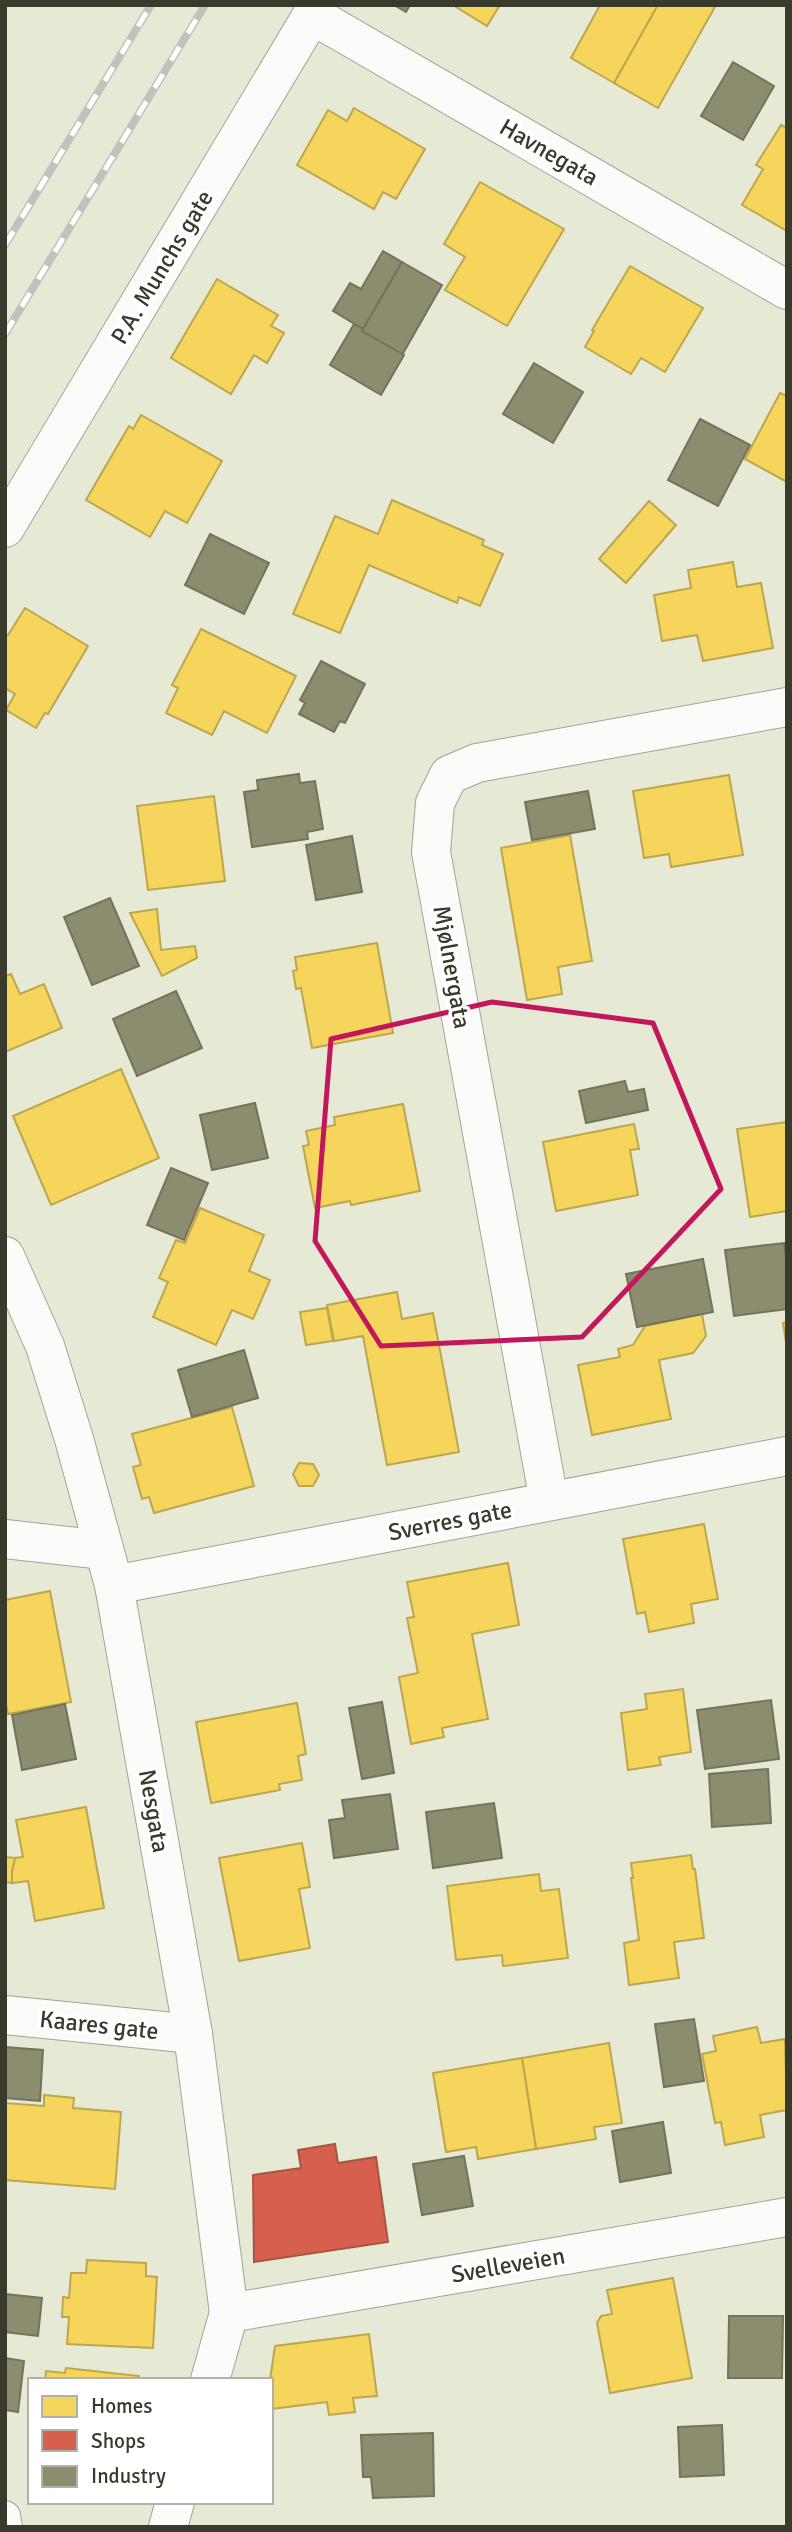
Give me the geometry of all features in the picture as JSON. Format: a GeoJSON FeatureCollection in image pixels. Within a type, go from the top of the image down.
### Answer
{"type":"FeatureCollection","features":[{"type":"Feature","properties":{"kind":"street","name":"Havnegata"},"geometry":{"type":"LineString","coordinates":[[315,10],[787,290]]}},
{"type":"Feature","properties":{"kind":"street","name":"P.A. Munchs gate"},"geometry":{"type":"LineString","coordinates":[[5,528],[315,10]]}},
{"type":"Feature","properties":{"kind":"street","name":"Mjølnergata"},"geometry":{"type":"LineString","coordinates":[[549,1502],[431,852],[435,803],[449,775],[477,763],[787,707]]}},
{"type":"Feature","properties":{"kind":"street","name":"Nesgata"},"geometry":{"type":"LineString","coordinates":[[5,1256],[45,1346],[74,1439],[109,1568],[194,2034],[229,2313],[211,2378]]}},
{"type":"Feature","properties":{"kind":"street","name":"Sverres gate"},"geometry":{"type":"LineString","coordinates":[[5,1539],[109,1568],[549,1502],[787,1456]]}},
{"type":"Feature","properties":{"kind":"street","name":"Kaares gate"},"geometry":{"type":"LineString","coordinates":[[5,2015],[194,2034]]}},
{"type":"Feature","properties":{"kind":"street","name":"Svelleveien"},"geometry":{"type":"LineString","coordinates":[[229,2313],[787,2217]]}},
{"type":"Feature","properties":{"kind":"street"},"geometry":{"type":"LineString","coordinates":[[168,2527],[174,2504]]}},
{"type":"Feature","properties":{"kind":"lane"},"geometry":{"type":"LineString","coordinates":[[5,2516],[7,2527]]}},
{"type":"Feature","properties":{"kind":"highlighted area"},"geometry":{"type":"Polygon","coordinates":[[[492,1002],[653,1023],[721,1189],[582,1337],[381,1346],[315,1241],[331,1039],[492,1002]]]}},
{"type":"Feature","properties":{"kind":"building: Homes"},"geometry":{"type":"Polygon","coordinates":[[[453,5],[500,5],[487,26],[453,5]]]}},
{"type":"Feature","properties":{"kind":"building: Homes"},"geometry":{"type":"Polygon","coordinates":[[[600,5],[658,5],[614,83],[571,58],[600,5]]]}},
{"type":"Feature","properties":{"kind":"building: Homes"},"geometry":{"type":"Polygon","coordinates":[[[658,5],[716,5],[658,108],[614,83],[658,5]]]}},
{"type":"Feature","properties":{"kind":"building: Homes"},"geometry":{"type":"Polygon","coordinates":[[[354,108],[425,149],[396,199],[383,192],[374,209],[297,165],[328,110],[347,121],[354,108]]]}},
{"type":"Feature","properties":{"kind":"building: Homes"},"geometry":{"type":"Polygon","coordinates":[[[781,125],[787,128],[787,231],[742,205],[763,169],[756,165],[781,125]]]}},
{"type":"Feature","properties":{"kind":"building: Homes"},"geometry":{"type":"Polygon","coordinates":[[[480,182],[564,229],[507,326],[445,290],[465,257],[444,244],[480,182]]]}},
{"type":"Feature","properties":{"kind":"building: Homes"},"geometry":{"type":"Polygon","coordinates":[[[630,266],[703,308],[665,372],[641,358],[631,374],[585,347],[594,331],[592,330],[630,266]]]}},
{"type":"Feature","properties":{"kind":"building: Homes"},"geometry":{"type":"Polygon","coordinates":[[[217,279],[278,315],[271,326],[284,333],[267,363],[254,355],[231,394],[171,358],[217,279]]]}},
{"type":"Feature","properties":{"kind":"building: Homes"},"geometry":{"type":"Polygon","coordinates":[[[780,393],[787,396],[787,482],[745,459],[780,393]]]}},
{"type":"Feature","properties":{"kind":"building: Homes"},"geometry":{"type":"Polygon","coordinates":[[[141,415],[222,461],[187,523],[165,511],[150,537],[86,500],[129,426],[133,429],[141,415]]]}},
{"type":"Feature","properties":{"kind":"building: Homes"},"geometry":{"type":"Polygon","coordinates":[[[392,500],[484,540],[482,545],[503,554],[480,606],[459,597],[457,603],[369,565],[340,633],[293,614],[335,516],[378,534],[392,500]]]}},
{"type":"Feature","properties":{"kind":"building: Homes"},"geometry":{"type":"Polygon","coordinates":[[[649,501],[676,525],[626,583],[599,559],[649,501]]]}},
{"type":"Feature","properties":{"kind":"building: Homes"},"geometry":{"type":"Polygon","coordinates":[[[733,562],[737,587],[761,583],[773,648],[703,661],[697,635],[662,641],[654,595],[691,588],[688,570],[733,562]]]}},
{"type":"Feature","properties":{"kind":"building: Homes"},"geometry":{"type":"Polygon","coordinates":[[[25,608],[88,646],[48,714],[45,713],[36,728],[6,710],[15,694],[5,688],[5,633],[8,635],[25,608]]]}},
{"type":"Feature","properties":{"kind":"building: Homes"},"geometry":{"type":"Polygon","coordinates":[[[201,629],[296,676],[267,733],[224,711],[212,735],[166,713],[178,688],[172,685],[201,629]]]}},
{"type":"Feature","properties":{"kind":"building: Homes"},"geometry":{"type":"Polygon","coordinates":[[[729,775],[743,855],[671,867],[669,854],[644,858],[633,791],[729,775]]]}},
{"type":"Feature","properties":{"kind":"building: Homes"},"geometry":{"type":"Polygon","coordinates":[[[214,796],[225,881],[148,890],[137,806],[214,796]]]}},
{"type":"Feature","properties":{"kind":"building: Homes"},"geometry":{"type":"Polygon","coordinates":[[[570,835],[592,961],[558,967],[562,994],[527,1000],[501,848],[570,835]]]}},
{"type":"Feature","properties":{"kind":"building: Homes"},"geometry":{"type":"Polygon","coordinates":[[[157,909],[161,950],[195,946],[197,958],[162,976],[130,913],[157,909]]]}},
{"type":"Feature","properties":{"kind":"building: Homes"},"geometry":{"type":"Polygon","coordinates":[[[377,943],[393,1033],[312,1048],[301,988],[296,989],[293,971],[297,970],[295,957],[377,943]]]}},
{"type":"Feature","properties":{"kind":"building: Homes"},"geometry":{"type":"Polygon","coordinates":[[[11,974],[20,994],[44,984],[62,1028],[5,1052],[5,976],[11,974]]]}},
{"type":"Feature","properties":{"kind":"building: Homes"},"geometry":{"type":"Polygon","coordinates":[[[121,1069],[159,1158],[51,1205],[13,1116],[121,1069]]]}},
{"type":"Feature","properties":{"kind":"building: Homes"},"geometry":{"type":"Polygon","coordinates":[[[403,1104],[420,1191],[351,1205],[350,1201],[315,1208],[303,1146],[309,1145],[306,1131],[335,1125],[334,1117],[403,1104]]]}},
{"type":"Feature","properties":{"kind":"building: Homes"},"geometry":{"type":"Polygon","coordinates":[[[787,1122],[787,1211],[750,1217],[737,1129],[787,1122]]]}},
{"type":"Feature","properties":{"kind":"building: Homes"},"geometry":{"type":"Polygon","coordinates":[[[634,1124],[639,1149],[630,1150],[638,1195],[556,1211],[543,1142],[634,1124]]]}},
{"type":"Feature","properties":{"kind":"building: Homes"},"geometry":{"type":"Polygon","coordinates":[[[200,1208],[264,1235],[249,1271],[270,1280],[253,1319],[232,1310],[216,1345],[153,1317],[168,1282],[159,1278],[176,1240],[185,1243],[200,1208]]]}},
{"type":"Feature","properties":{"kind":"building: Homes"},"geometry":{"type":"Polygon","coordinates":[[[397,1292],[402,1319],[433,1313],[459,1452],[387,1465],[363,1336],[334,1341],[327,1305],[397,1292]]]}},
{"type":"Feature","properties":{"kind":"building: Homes"},"geometry":{"type":"Polygon","coordinates":[[[327,1308],[333,1341],[306,1345],[300,1312],[327,1308]]]}},
{"type":"Feature","properties":{"kind":"building: Homes"},"geometry":{"type":"Polygon","coordinates":[[[702,1314],[706,1336],[693,1353],[659,1360],[671,1419],[592,1435],[578,1365],[620,1357],[618,1349],[633,1345],[645,1326],[702,1314]]]}},
{"type":"Feature","properties":{"kind":"building: Homes"},"geometry":{"type":"Polygon","coordinates":[[[787,1322],[787,1349],[783,1323],[787,1322]]]}},
{"type":"Feature","properties":{"kind":"building: Homes"},"geometry":{"type":"Polygon","coordinates":[[[232,1407],[254,1486],[154,1513],[149,1497],[142,1499],[133,1467],[141,1465],[132,1434],[232,1407]]]}},
{"type":"Feature","properties":{"kind":"building: Homes"},"geometry":{"type":"Polygon","coordinates":[[[299,1463],[313,1464],[319,1475],[313,1486],[299,1486],[293,1474],[299,1463]]]}},
{"type":"Feature","properties":{"kind":"building: Homes"},"geometry":{"type":"Polygon","coordinates":[[[704,1524],[718,1599],[691,1604],[694,1623],[649,1632],[645,1612],[637,1614],[623,1539],[704,1524]]]}},
{"type":"Feature","properties":{"kind":"building: Homes"},"geometry":{"type":"Polygon","coordinates":[[[508,1563],[519,1625],[472,1634],[488,1719],[442,1728],[444,1737],[411,1744],[399,1677],[418,1673],[407,1618],[414,1617],[407,1582],[508,1563]]]}},
{"type":"Feature","properties":{"kind":"building: Homes"},"geometry":{"type":"Polygon","coordinates":[[[50,1591],[71,1702],[8,1714],[5,1700],[5,1600],[50,1591]]]}},
{"type":"Feature","properties":{"kind":"building: Homes"},"geometry":{"type":"Polygon","coordinates":[[[683,1689],[691,1752],[659,1757],[661,1765],[628,1770],[621,1713],[647,1709],[645,1694],[683,1689]]]}},
{"type":"Feature","properties":{"kind":"building: Homes"},"geometry":{"type":"Polygon","coordinates":[[[297,1703],[306,1754],[298,1756],[302,1780],[279,1784],[280,1790],[211,1803],[196,1722],[297,1703]]]}},
{"type":"Feature","properties":{"kind":"building: Homes"},"geometry":{"type":"Polygon","coordinates":[[[86,1807],[104,1908],[35,1921],[28,1881],[12,1883],[15,1858],[23,1857],[16,1820],[86,1807]]]}},
{"type":"Feature","properties":{"kind":"building: Homes"},"geometry":{"type":"Polygon","coordinates":[[[302,1843],[310,1887],[299,1889],[310,1948],[239,1961],[219,1858],[302,1843]]]}},
{"type":"Feature","properties":{"kind":"building: Homes"},"geometry":{"type":"Polygon","coordinates":[[[691,1855],[704,1938],[674,1942],[679,1978],[629,1985],[624,1943],[639,1940],[631,1863],[691,1855]]]}},
{"type":"Feature","properties":{"kind":"building: Homes"},"geometry":{"type":"Polygon","coordinates":[[[5,1857],[15,1858],[12,1883],[5,1882],[5,1857]]]}},
{"type":"Feature","properties":{"kind":"building: Homes"},"geometry":{"type":"Polygon","coordinates":[[[539,1874],[541,1891],[559,1889],[568,1958],[503,1966],[502,1955],[456,1960],[447,1886],[539,1874]]]}},
{"type":"Feature","properties":{"kind":"building: Homes"},"geometry":{"type":"Polygon","coordinates":[[[757,2027],[761,2043],[785,2039],[787,2110],[760,2115],[764,2137],[725,2145],[721,2122],[715,2123],[702,2054],[716,2051],[713,2036],[757,2027]]]}},
{"type":"Feature","properties":{"kind":"building: Homes"},"geometry":{"type":"Polygon","coordinates":[[[609,2043],[622,2123],[594,2127],[596,2139],[536,2149],[522,2058],[609,2043]]]}},
{"type":"Feature","properties":{"kind":"building: Homes"},"geometry":{"type":"Polygon","coordinates":[[[522,2058],[536,2149],[478,2159],[476,2147],[446,2152],[433,2073],[522,2058]]]}},
{"type":"Feature","properties":{"kind":"building: Homes"},"geometry":{"type":"Polygon","coordinates":[[[44,2095],[74,2098],[73,2108],[121,2112],[115,2189],[5,2180],[5,2103],[44,2106],[44,2095]]]}},
{"type":"Feature","properties":{"kind":"building: Homes"},"geometry":{"type":"Polygon","coordinates":[[[87,2260],[146,2263],[146,2276],[157,2277],[153,2348],[67,2344],[69,2317],[62,2317],[63,2297],[69,2298],[71,2273],[86,2273],[87,2260]]]}},
{"type":"Feature","properties":{"kind":"building: Homes"},"geometry":{"type":"Polygon","coordinates":[[[673,2278],[692,2378],[610,2393],[597,2323],[601,2316],[612,2314],[607,2290],[673,2278]]]}},
{"type":"Feature","properties":{"kind":"building: Homes"},"geometry":{"type":"Polygon","coordinates":[[[369,2334],[377,2396],[353,2398],[355,2412],[329,2415],[327,2402],[273,2409],[273,2378],[270,2378],[275,2346],[369,2334]]]}},
{"type":"Feature","properties":{"kind":"building: Homes"},"geometry":{"type":"Polygon","coordinates":[[[66,2368],[139,2376],[45,2378],[46,2371],[65,2373],[66,2368]]]}},
{"type":"Feature","properties":{"kind":"building: Shops"},"geometry":{"type":"Polygon","coordinates":[[[335,2144],[338,2163],[376,2157],[388,2242],[254,2262],[253,2175],[301,2168],[298,2150],[335,2144]]]}},
{"type":"Feature","properties":{"kind":"building: Industry"},"geometry":{"type":"Polygon","coordinates":[[[394,5],[410,5],[406,12],[394,5]]]}},
{"type":"Feature","properties":{"kind":"building: Industry"},"geometry":{"type":"Polygon","coordinates":[[[733,62],[774,86],[743,140],[701,116],[733,62]]]}},
{"type":"Feature","properties":{"kind":"building: Industry"},"geometry":{"type":"Polygon","coordinates":[[[383,251],[402,262],[363,329],[333,311],[350,283],[361,289],[383,251]]]}},
{"type":"Feature","properties":{"kind":"building: Industry"},"geometry":{"type":"Polygon","coordinates":[[[402,262],[442,285],[402,355],[362,331],[402,262]]]}},
{"type":"Feature","properties":{"kind":"building: Industry"},"geometry":{"type":"Polygon","coordinates":[[[354,324],[404,355],[381,395],[330,365],[354,324]]]}},
{"type":"Feature","properties":{"kind":"building: Industry"},"geometry":{"type":"Polygon","coordinates":[[[534,363],[583,392],[553,443],[503,414],[534,363]]]}},
{"type":"Feature","properties":{"kind":"building: Industry"},"geometry":{"type":"Polygon","coordinates":[[[700,419],[750,445],[718,506],[668,480],[700,419]]]}},
{"type":"Feature","properties":{"kind":"building: Industry"},"geometry":{"type":"Polygon","coordinates":[[[210,534],[269,563],[244,614],[185,585],[210,534]]]}},
{"type":"Feature","properties":{"kind":"building: Industry"},"geometry":{"type":"Polygon","coordinates":[[[321,661],[365,684],[345,723],[340,721],[334,732],[299,714],[305,703],[300,700],[321,661]]]}},
{"type":"Feature","properties":{"kind":"building: Industry"},"geometry":{"type":"Polygon","coordinates":[[[299,774],[300,783],[315,781],[323,829],[307,832],[308,839],[252,847],[244,792],[258,790],[257,780],[299,774]]]}},
{"type":"Feature","properties":{"kind":"building: Industry"},"geometry":{"type":"Polygon","coordinates":[[[588,791],[595,829],[532,840],[525,802],[588,791]]]}},
{"type":"Feature","properties":{"kind":"building: Industry"},"geometry":{"type":"Polygon","coordinates":[[[352,836],[362,892],[316,900],[306,845],[352,836]]]}},
{"type":"Feature","properties":{"kind":"building: Industry"},"geometry":{"type":"Polygon","coordinates":[[[110,898],[139,966],[92,985],[64,917],[110,898]]]}},
{"type":"Feature","properties":{"kind":"building: Industry"},"geometry":{"type":"Polygon","coordinates":[[[176,991],[202,1048],[137,1076],[113,1019],[176,991]]]}},
{"type":"Feature","properties":{"kind":"building: Industry"},"geometry":{"type":"Polygon","coordinates":[[[625,1081],[628,1092],[644,1089],[648,1110],[586,1123],[579,1091],[625,1081]]]}},
{"type":"Feature","properties":{"kind":"building: Industry"},"geometry":{"type":"Polygon","coordinates":[[[255,1103],[268,1158],[212,1170],[200,1115],[255,1103]]]}},
{"type":"Feature","properties":{"kind":"building: Industry"},"geometry":{"type":"Polygon","coordinates":[[[171,1168],[208,1183],[184,1240],[147,1225],[171,1168]]]}},
{"type":"Feature","properties":{"kind":"building: Industry"},"geometry":{"type":"Polygon","coordinates":[[[784,1243],[787,1309],[734,1316],[725,1250],[784,1243]]]}},
{"type":"Feature","properties":{"kind":"building: Industry"},"geometry":{"type":"Polygon","coordinates":[[[703,1259],[713,1312],[637,1327],[626,1274],[703,1259]]]}},
{"type":"Feature","properties":{"kind":"building: Industry"},"geometry":{"type":"Polygon","coordinates":[[[244,1350],[258,1398],[192,1417],[178,1370],[244,1350]]]}},
{"type":"Feature","properties":{"kind":"building: Industry"},"geometry":{"type":"Polygon","coordinates":[[[771,1700],[779,1759],[705,1769],[697,1710],[771,1700]]]}},
{"type":"Feature","properties":{"kind":"building: Industry"},"geometry":{"type":"Polygon","coordinates":[[[382,1702],[394,1773],[362,1779],[349,1708],[382,1702]]]}},
{"type":"Feature","properties":{"kind":"building: Industry"},"geometry":{"type":"Polygon","coordinates":[[[65,1704],[76,1759],[22,1770],[12,1715],[65,1704]]]}},
{"type":"Feature","properties":{"kind":"building: Industry"},"geometry":{"type":"Polygon","coordinates":[[[768,1769],[771,1823],[712,1827],[709,1774],[768,1769]]]}},
{"type":"Feature","properties":{"kind":"building: Industry"},"geometry":{"type":"Polygon","coordinates":[[[390,1794],[398,1849],[334,1858],[329,1820],[345,1818],[342,1800],[390,1794]]]}},
{"type":"Feature","properties":{"kind":"building: Industry"},"geometry":{"type":"Polygon","coordinates":[[[494,1803],[502,1858],[433,1868],[426,1812],[494,1803]]]}},
{"type":"Feature","properties":{"kind":"building: Industry"},"geometry":{"type":"Polygon","coordinates":[[[694,2019],[704,2081],[664,2087],[655,2024],[694,2019]]]}},
{"type":"Feature","properties":{"kind":"building: Industry"},"geometry":{"type":"Polygon","coordinates":[[[5,2047],[43,2050],[40,2101],[5,2098],[5,2047]]]}},
{"type":"Feature","properties":{"kind":"building: Industry"},"geometry":{"type":"Polygon","coordinates":[[[663,2122],[671,2173],[620,2182],[612,2131],[663,2122]]]}},
{"type":"Feature","properties":{"kind":"building: Industry"},"geometry":{"type":"Polygon","coordinates":[[[464,2156],[473,2206],[422,2215],[413,2164],[464,2156]]]}},
{"type":"Feature","properties":{"kind":"building: Industry"},"geometry":{"type":"Polygon","coordinates":[[[5,2294],[42,2298],[38,2336],[5,2332],[5,2294]]]}},
{"type":"Feature","properties":{"kind":"building: Industry"},"geometry":{"type":"Polygon","coordinates":[[[729,2316],[783,2316],[782,2378],[728,2378],[729,2316]]]}},
{"type":"Feature","properties":{"kind":"building: Industry"},"geometry":{"type":"Polygon","coordinates":[[[5,2358],[24,2361],[18,2412],[5,2410],[5,2358]]]}},
{"type":"Feature","properties":{"kind":"building: Industry"},"geometry":{"type":"Polygon","coordinates":[[[722,2425],[724,2475],[680,2477],[678,2427],[722,2425]]]}},
{"type":"Feature","properties":{"kind":"building: Industry"},"geometry":{"type":"Polygon","coordinates":[[[433,2433],[434,2496],[373,2498],[371,2477],[363,2477],[361,2435],[433,2433]]]}},
{"type":"Feature","properties":{"kind":"railway"},"geometry":{"type":"LineString","coordinates":[[5,245],[151,5]]}},
{"type":"Feature","properties":{"kind":"railway"},"geometry":{"type":"LineString","coordinates":[[5,334],[205,5]]}}]}
